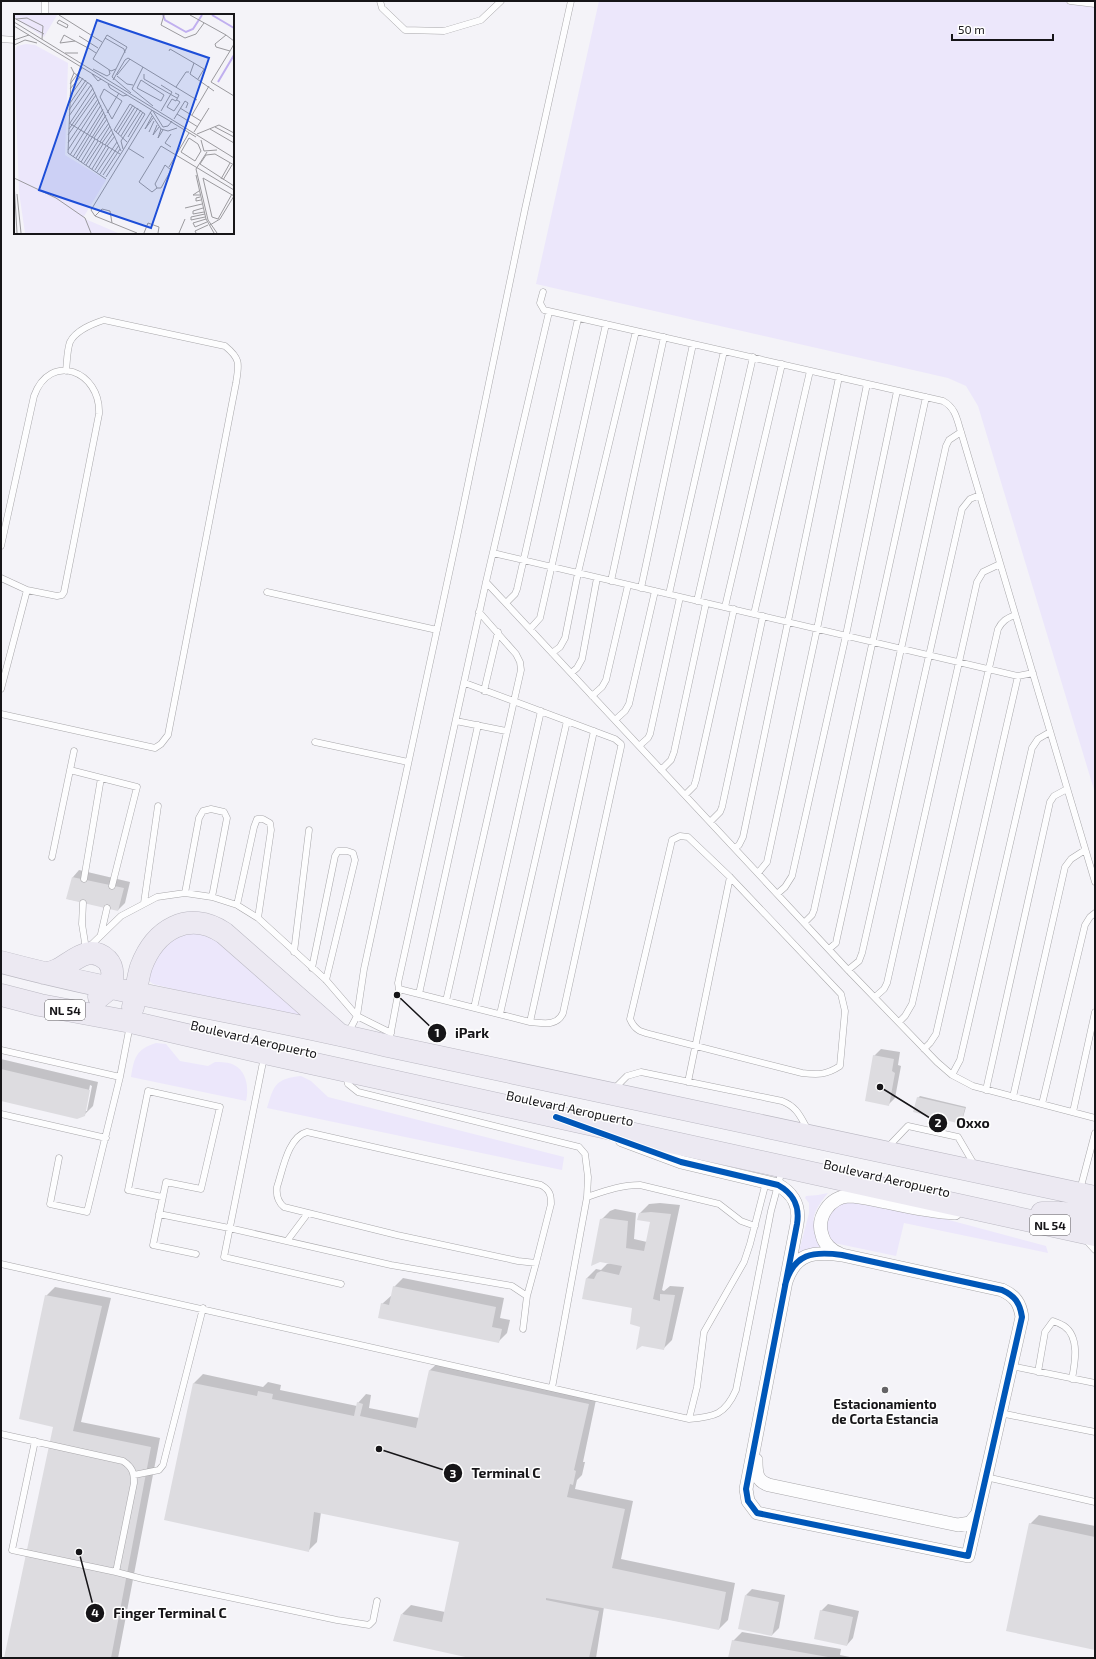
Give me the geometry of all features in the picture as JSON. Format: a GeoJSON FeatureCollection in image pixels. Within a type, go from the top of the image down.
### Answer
{"type":"FeatureCollection","features":[{"type":"Feature","properties":{"kind":"highway"},"geometry":{"type":"LineString","coordinates":[[130,1022],[138,979],[144,960],[159,937],[178,926],[191,923],[200,923],[208,925],[224,933],[343,1036]]}},
{"type":"Feature","properties":{"kind":"highway"},"geometry":{"type":"LineString","coordinates":[[1,981],[85,1000],[99,998],[110,988],[113,973],[109,962],[105,958],[96,954],[82,953],[57,970],[44,973]]}},
{"type":"Feature","properties":{"kind":"highway","name":"Boulevard Aeropuerto"},"geometry":{"type":"LineString","coordinates":[[1,962],[110,988],[343,1036],[390,1040],[610,1094],[1087,1195]]}},
{"type":"Feature","properties":{"kind":"highway","name":"Boulevard Aeropuerto"},"geometry":{"type":"LineString","coordinates":[[1,995],[556,1116],[773,1174],[1005,1216],[1085,1233]]}},
{"type":"Feature","properties":{"kind":"highway"},"geometry":{"type":"LineString","coordinates":[[1005,1216],[1062,1213],[1095,1217]]}},
{"type":"Feature","properties":{"kind":"street"},"geometry":{"type":"LineString","coordinates":[[773,1174],[793,1197],[797,1206],[798,1215],[746,1489],[748,1501],[757,1513],[968,1556],[1022,1317],[1019,1304],[1010,1294],[1002,1290],[842,1255],[823,1253],[812,1254],[802,1258],[791,1269],[785,1285]]}},
{"type":"Feature","properties":{"kind":"street"},"geometry":{"type":"LineString","coordinates":[[842,1255],[831,1249],[826,1243],[822,1236],[820,1224],[823,1213],[828,1206],[841,1198],[857,1197],[930,1212],[1005,1216]]}},
{"type":"Feature","properties":{"kind":"street"},"geometry":{"type":"LineString","coordinates":[[757,1432],[757,1475],[764,1484],[958,1525],[970,1523],[978,1514],[979,1509]]}},
{"type":"Feature","properties":{"kind":"lane"},"geometry":{"type":"LineString","coordinates":[[45,1],[45,14]]}},
{"type":"Feature","properties":{"kind":"lane"},"geometry":{"type":"LineString","coordinates":[[380,1],[382,8],[405,30],[444,31],[482,20],[502,1]]}},
{"type":"Feature","properties":{"kind":"lane"},"geometry":{"type":"LineString","coordinates":[[343,1036],[357,1016],[364,969],[525,209],[571,1]]}},
{"type":"Feature","properties":{"kind":"lane"},"geometry":{"type":"LineString","coordinates":[[1070,1],[1095,4]]}},
{"type":"Feature","properties":{"kind":"lane"},"geometry":{"type":"LineString","coordinates":[[1,39],[14,40]]}},
{"type":"Feature","properties":{"kind":"lane"},"geometry":{"type":"LineString","coordinates":[[543,292],[541,306],[544,310],[549,312],[943,401],[952,407],[980,495],[1095,882]]}},
{"type":"Feature","properties":{"kind":"lane"},"geometry":{"type":"LineString","coordinates":[[82,953],[122,916],[157,897],[185,893],[212,897],[237,905],[258,918],[326,980],[357,1016],[390,1040],[399,989],[398,983],[479,612],[549,312]]}},
{"type":"Feature","properties":{"kind":"lane"},"geometry":{"type":"LineString","coordinates":[[506,603],[515,594],[517,589],[578,319]]}},
{"type":"Feature","properties":{"kind":"lane"},"geometry":{"type":"LineString","coordinates":[[1,714],[155,748],[161,744],[168,735],[236,383],[238,366],[235,354],[224,346],[104,320],[94,323],[80,331],[70,342],[66,371]]}},
{"type":"Feature","properties":{"kind":"lane"},"geometry":{"type":"LineString","coordinates":[[530,629],[540,618],[606,324]]}},
{"type":"Feature","properties":{"kind":"lane"},"geometry":{"type":"LineString","coordinates":[[552,653],[560,647],[565,638],[578,573],[636,331]]}},
{"type":"Feature","properties":{"kind":"lane"},"geometry":{"type":"LineString","coordinates":[[611,581],[664,337]]}},
{"type":"Feature","properties":{"kind":"lane"},"geometry":{"type":"LineString","coordinates":[[640,588],[693,344]]}},
{"type":"Feature","properties":{"kind":"lane"},"geometry":{"type":"LineString","coordinates":[[669,594],[724,351]]}},
{"type":"Feature","properties":{"kind":"lane"},"geometry":{"type":"LineString","coordinates":[[697,601],[753,358]]}},
{"type":"Feature","properties":{"kind":"lane"},"geometry":{"type":"LineString","coordinates":[[726,607],[782,364]]}},
{"type":"Feature","properties":{"kind":"lane"},"geometry":{"type":"LineString","coordinates":[[1,546],[34,396],[38,385],[46,376],[54,372],[66,371],[84,376],[89,381],[99,402],[99,414],[64,592],[62,595],[57,596],[27,590],[1,578]]}},
{"type":"Feature","properties":{"kind":"lane"},"geometry":{"type":"LineString","coordinates":[[754,614],[810,371]]}},
{"type":"Feature","properties":{"kind":"lane"},"geometry":{"type":"LineString","coordinates":[[735,848],[741,842],[743,837],[839,377]]}},
{"type":"Feature","properties":{"kind":"lane"},"geometry":{"type":"LineString","coordinates":[[758,873],[767,862],[817,629],[867,384]]}},
{"type":"Feature","properties":{"kind":"lane"},"geometry":{"type":"LineString","coordinates":[[777,894],[785,887],[792,876],[846,636],[897,391]]}},
{"type":"Feature","properties":{"kind":"lane"},"geometry":{"type":"LineString","coordinates":[[804,923],[812,915],[814,910],[926,397]]}},
{"type":"Feature","properties":{"kind":"lane"},"geometry":{"type":"LineString","coordinates":[[829,950],[836,943],[900,648],[946,446],[949,440],[961,432]]}},
{"type":"Feature","properties":{"kind":"lane"},"geometry":{"type":"LineString","coordinates":[[848,970],[859,961],[862,953],[962,509],[970,499],[980,495]]}},
{"type":"Feature","properties":{"kind":"lane"},"geometry":{"type":"LineString","coordinates":[[493,553],[1018,676],[1033,673]]}},
{"type":"Feature","properties":{"kind":"lane"},"geometry":{"type":"LineString","coordinates":[[875,997],[884,989],[887,983],[977,582],[983,572],[1000,564]]}},
{"type":"Feature","properties":{"kind":"lane"},"geometry":{"type":"LineString","coordinates":[[571,673],[577,668],[582,659],[597,578]]}},
{"type":"Feature","properties":{"kind":"lane"},"geometry":{"type":"LineString","coordinates":[[486,582],[829,950],[924,1049],[952,1075],[973,1086],[986,1090],[1095,1118]]}},
{"type":"Feature","properties":{"kind":"lane"},"geometry":{"type":"LineString","coordinates":[[592,696],[602,687],[606,680],[628,585]]}},
{"type":"Feature","properties":{"kind":"lane"},"geometry":{"type":"LineString","coordinates":[[1,689],[27,590]]}},
{"type":"Feature","properties":{"kind":"lane"},"geometry":{"type":"LineString","coordinates":[[615,720],[626,711],[629,704],[655,591]]}},
{"type":"Feature","properties":{"kind":"lane"},"geometry":{"type":"LineString","coordinates":[[267,592],[437,630]]}},
{"type":"Feature","properties":{"kind":"lane"},"geometry":{"type":"LineString","coordinates":[[639,746],[648,738],[650,734],[680,597]]}},
{"type":"Feature","properties":{"kind":"lane"},"geometry":{"type":"LineString","coordinates":[[661,770],[671,760],[674,752],[706,603]]}},
{"type":"Feature","properties":{"kind":"lane"},"geometry":{"type":"LineString","coordinates":[[685,796],[694,786],[696,780],[734,610]]}},
{"type":"Feature","properties":{"kind":"lane"},"geometry":{"type":"LineString","coordinates":[[446,1001],[521,670],[520,662],[516,654],[479,612]]}},
{"type":"Feature","properties":{"kind":"lane"},"geometry":{"type":"LineString","coordinates":[[899,1022],[912,1004],[988,668],[998,630],[1001,623],[1006,618],[1015,615]]}},
{"type":"Feature","properties":{"kind":"lane"},"geometry":{"type":"LineString","coordinates":[[710,822],[720,812],[722,807],[763,616]]}},
{"type":"Feature","properties":{"kind":"lane"},"geometry":{"type":"LineString","coordinates":[[484,691],[498,632]]}},
{"type":"Feature","properties":{"kind":"lane"},"geometry":{"type":"LineString","coordinates":[[924,1049],[936,1034],[1018,676]]}},
{"type":"Feature","properties":{"kind":"lane"},"geometry":{"type":"LineString","coordinates":[[399,989],[530,1022],[547,1023],[554,1022],[561,1018],[621,750],[618,741],[464,684]]}},
{"type":"Feature","properties":{"kind":"lane"},"geometry":{"type":"LineString","coordinates":[[474,1008],[541,712]]}},
{"type":"Feature","properties":{"kind":"lane"},"geometry":{"type":"LineString","coordinates":[[456,721],[506,731]]}},
{"type":"Feature","properties":{"kind":"lane"},"geometry":{"type":"LineString","coordinates":[[500,1014],[567,721]]}},
{"type":"Feature","properties":{"kind":"lane"},"geometry":{"type":"LineString","coordinates":[[419,994],[478,726]]}},
{"type":"Feature","properties":{"kind":"lane"},"geometry":{"type":"LineString","coordinates":[[530,1022],[594,731]]}},
{"type":"Feature","properties":{"kind":"lane"},"geometry":{"type":"LineString","coordinates":[[952,1075],[960,1060],[1032,748],[1038,739],[1050,732]]}},
{"type":"Feature","properties":{"kind":"lane"},"geometry":{"type":"LineString","coordinates":[[315,742],[408,762]]}},
{"type":"Feature","properties":{"kind":"lane"},"geometry":{"type":"LineString","coordinates":[[52,857],[74,751]]}},
{"type":"Feature","properties":{"kind":"lane"},"geometry":{"type":"LineString","coordinates":[[70,770],[137,787],[112,886]]}},
{"type":"Feature","properties":{"kind":"lane"},"geometry":{"type":"LineString","coordinates":[[84,879],[101,778]]}},
{"type":"Feature","properties":{"kind":"lane"},"geometry":{"type":"LineString","coordinates":[[986,1090],[1050,802],[1054,796],[1067,789]]}},
{"type":"Feature","properties":{"kind":"lane"},"geometry":{"type":"LineString","coordinates":[[144,903],[158,806]]}},
{"type":"Feature","properties":{"kind":"lane"},"geometry":{"type":"LineString","coordinates":[[185,893],[199,818],[203,811],[211,809],[224,812],[227,818],[212,897]]}},
{"type":"Feature","properties":{"kind":"lane"},"geometry":{"type":"LineString","coordinates":[[237,905],[254,827],[257,819],[263,819],[270,823],[271,830],[258,918]]}},
{"type":"Feature","properties":{"kind":"lane"},"geometry":{"type":"LineString","coordinates":[[294,952],[308,830]]}},
{"type":"Feature","properties":{"kind":"lane"},"geometry":{"type":"LineString","coordinates":[[680,836],[688,837],[730,877],[841,994],[845,1011],[840,1066],[828,1073],[813,1074],[696,1046],[637,1030],[633,1026],[630,1019],[672,840],[680,836]]}},
{"type":"Feature","properties":{"kind":"lane"},"geometry":{"type":"LineString","coordinates":[[1013,1097],[1065,867],[1070,859],[1085,850]]}},
{"type":"Feature","properties":{"kind":"lane"},"geometry":{"type":"LineString","coordinates":[[312,968],[336,856],[338,851],[347,851],[353,853],[355,860],[326,980]]}},
{"type":"Feature","properties":{"kind":"lane"},"geometry":{"type":"LineString","coordinates":[[688,1082],[730,877]]}},
{"type":"Feature","properties":{"kind":"lane"},"geometry":{"type":"LineString","coordinates":[[82,953],[83,903]]}},
{"type":"Feature","properties":{"kind":"lane"},"geometry":{"type":"LineString","coordinates":[[101,934],[107,908]]}},
{"type":"Feature","properties":{"kind":"lane"},"geometry":{"type":"LineString","coordinates":[[1042,1104],[1085,925],[1090,917],[1095,913]]}},
{"type":"Feature","properties":{"kind":"lane"},"geometry":{"type":"LineString","coordinates":[[1073,1112],[1095,1012]]}},
{"type":"Feature","properties":{"kind":"lane"},"geometry":{"type":"LineString","coordinates":[[59,1158],[50,1204],[86,1212],[106,1138],[120,1077],[130,1022]]}},
{"type":"Feature","properties":{"kind":"lane"},"geometry":{"type":"LineString","coordinates":[[1,1050],[120,1077]]}},
{"type":"Feature","properties":{"kind":"lane"},"geometry":{"type":"LineString","coordinates":[[265,1053],[224,1257],[341,1284]]}},
{"type":"Feature","properties":{"kind":"lane"},"geometry":{"type":"LineString","coordinates":[[345,1071],[348,1084],[358,1092],[579,1147],[585,1154],[588,1177],[587,1198],[552,1388]]}},
{"type":"Feature","properties":{"kind":"lane"},"geometry":{"type":"LineString","coordinates":[[610,1094],[627,1076],[641,1072],[782,1101],[792,1105],[800,1115],[811,1137]]}},
{"type":"Feature","properties":{"kind":"lane"},"geometry":{"type":"LineString","coordinates":[[162,1197],[128,1190],[148,1091],[220,1107],[201,1189],[166,1182],[153,1245],[196,1254]]}},
{"type":"Feature","properties":{"kind":"lane"},"geometry":{"type":"LineString","coordinates":[[1,1114],[106,1138]]}},
{"type":"Feature","properties":{"kind":"lane"},"geometry":{"type":"LineString","coordinates":[[883,1152],[908,1126],[958,1137],[978,1172]]}},
{"type":"Feature","properties":{"kind":"lane"},"geometry":{"type":"LineString","coordinates":[[523,1329],[526,1296],[536,1264],[551,1204],[551,1195],[547,1188],[541,1185],[307,1132],[300,1134],[292,1143],[276,1193],[280,1204],[284,1208],[404,1236],[536,1264]]}},
{"type":"Feature","properties":{"kind":"lane"},"geometry":{"type":"LineString","coordinates":[[1087,1195],[1095,1133]]}},
{"type":"Feature","properties":{"kind":"lane"},"geometry":{"type":"LineString","coordinates":[[689,1419],[696,1387],[704,1332],[744,1262],[773,1174]]}},
{"type":"Feature","properties":{"kind":"lane"},"geometry":{"type":"LineString","coordinates":[[1,1264],[203,1308],[689,1419],[707,1417],[727,1407],[736,1390],[771,1211],[773,1174]]}},
{"type":"Feature","properties":{"kind":"lane"},"geometry":{"type":"LineString","coordinates":[[587,1198],[614,1188],[628,1185],[640,1186],[719,1204],[741,1221],[755,1226]]}},
{"type":"Feature","properties":{"kind":"lane"},"geometry":{"type":"LineString","coordinates":[[287,1241],[308,1213]]}},
{"type":"Feature","properties":{"kind":"lane"},"geometry":{"type":"LineString","coordinates":[[159,1214],[229,1228],[391,1265],[512,1286],[526,1296]]}},
{"type":"Feature","properties":{"kind":"lane"},"geometry":{"type":"LineString","coordinates":[[1085,1233],[1095,1250]]}},
{"type":"Feature","properties":{"kind":"lane"},"geometry":{"type":"LineString","coordinates":[[134,1475],[159,1470],[163,1465],[203,1308]]}},
{"type":"Feature","properties":{"kind":"lane"},"geometry":{"type":"LineString","coordinates":[[1038,1372],[1045,1332],[1053,1321],[1069,1330],[1076,1349],[1072,1379]]}},
{"type":"Feature","properties":{"kind":"lane"},"geometry":{"type":"LineString","coordinates":[[1011,1366],[1095,1383]]}},
{"type":"Feature","properties":{"kind":"lane"},"geometry":{"type":"LineString","coordinates":[[1000,1413],[1095,1432]]}},
{"type":"Feature","properties":{"kind":"lane"},"geometry":{"type":"LineString","coordinates":[[1,1434],[123,1461],[131,1466],[134,1475],[133,1491],[116,1572]]}},
{"type":"Feature","properties":{"kind":"lane"},"geometry":{"type":"LineString","coordinates":[[35,1441],[12,1550],[337,1620],[369,1625],[374,1621],[377,1601]]}},
{"type":"Feature","properties":{"kind":"lane"},"geometry":{"type":"LineString","coordinates":[[986,1477],[1095,1502]]}},
{"type":"Feature","properties":{"kind":"shaded area"},"geometry":{"type":"Polygon","coordinates":[[[599,1],[1095,1],[1095,793],[978,406],[966,386],[948,378],[536,284],[599,1]]]}},
{"type":"Feature","properties":{"kind":"shaded area"},"geometry":{"type":"Polygon","coordinates":[[[197,932],[211,934],[316,1024],[153,984],[147,979],[155,961],[164,947],[170,942],[186,934],[197,932]]]}},
{"type":"Feature","properties":{"kind":"shaded area"},"geometry":{"type":"Polygon","coordinates":[[[156,1043],[166,1044],[180,1061],[208,1066],[215,1062],[232,1064],[242,1071],[246,1081],[246,1101],[131,1077],[133,1065],[137,1055],[144,1048],[156,1043]]]}},
{"type":"Feature","properties":{"kind":"shaded area"},"geometry":{"type":"Polygon","coordinates":[[[301,1076],[311,1081],[328,1097],[564,1157],[562,1170],[267,1108],[277,1084],[292,1077],[301,1076]]]}},
{"type":"Feature","properties":{"kind":"shaded area"},"geometry":{"type":"Polygon","coordinates":[[[828,1193],[818,1207],[814,1218],[815,1231],[822,1247],[798,1255],[809,1213],[809,1203],[805,1198],[806,1196],[828,1193]]]}},
{"type":"Feature","properties":{"kind":"shaded area"},"geometry":{"type":"Polygon","coordinates":[[[841,1198],[934,1216],[1046,1246],[1048,1253],[904,1223],[896,1256],[834,1243],[828,1238],[821,1220],[841,1198]]]}},
{"type":"Feature","properties":{"kind":"building"},"geometry":{"type":"Polygon","coordinates":[[[72,877],[124,888],[118,911],[66,899],[72,877]]]}},
{"type":"Feature","properties":{"kind":"building"},"geometry":{"type":"Polygon","coordinates":[[[873,1055],[894,1059],[892,1071],[895,1073],[889,1106],[865,1101],[873,1055]]]}},
{"type":"Feature","properties":{"kind":"building"},"geometry":{"type":"Polygon","coordinates":[[[1,1069],[90,1090],[85,1116],[77,1119],[1,1101],[1,1069]]]}},
{"type":"Feature","properties":{"kind":"building"},"geometry":{"type":"Polygon","coordinates":[[[917,1097],[965,1108],[961,1124],[913,1112],[917,1097]]]}},
{"type":"Feature","properties":{"kind":"building"},"geometry":{"type":"Polygon","coordinates":[[[651,1212],[671,1214],[653,1299],[660,1301],[660,1294],[675,1295],[664,1350],[642,1346],[636,1350],[640,1327],[630,1324],[632,1308],[582,1299],[586,1278],[594,1279],[597,1273],[601,1271],[619,1275],[622,1266],[600,1262],[591,1266],[600,1219],[605,1218],[628,1221],[626,1248],[644,1251],[650,1222],[637,1220],[639,1213],[651,1212]]]}},
{"type":"Feature","properties":{"kind":"building"},"geometry":{"type":"Polygon","coordinates":[[[393,1286],[496,1307],[492,1327],[502,1329],[499,1343],[378,1318],[381,1303],[389,1305],[393,1286]]]}},
{"type":"Feature","properties":{"kind":"building"},"geometry":{"type":"Polygon","coordinates":[[[45,1295],[102,1306],[73,1431],[151,1447],[111,1658],[4,1658],[53,1427],[19,1419],[45,1295]]]}},
{"type":"Feature","properties":{"kind":"building"},"geometry":{"type":"Polygon","coordinates":[[[429,1370],[589,1404],[574,1470],[576,1471],[573,1485],[570,1484],[567,1497],[625,1509],[612,1568],[726,1592],[719,1630],[546,1598],[546,1600],[599,1611],[589,1658],[470,1658],[393,1641],[401,1614],[442,1622],[459,1542],[314,1512],[309,1552],[164,1520],[193,1383],[257,1396],[258,1391],[273,1394],[272,1399],[354,1416],[357,1402],[363,1404],[360,1416],[416,1428],[429,1370]]]}},
{"type":"Feature","properties":{"kind":"building"},"geometry":{"type":"Polygon","coordinates":[[[1029,1523],[1095,1537],[1095,1650],[1006,1631],[1029,1523]]]}},
{"type":"Feature","properties":{"kind":"building"},"geometry":{"type":"Polygon","coordinates":[[[745,1595],[779,1602],[772,1636],[738,1629],[745,1595]]]}},
{"type":"Feature","properties":{"kind":"building"},"geometry":{"type":"Polygon","coordinates":[[[820,1610],[853,1617],[847,1646],[814,1639],[820,1610]]]}},
{"type":"Feature","properties":{"kind":"building"},"geometry":{"type":"Polygon","coordinates":[[[732,1640],[828,1657],[828,1658],[728,1658],[732,1640]]]}},
{"type":"Feature","properties":{"kind":"cycle path"},"geometry":{"type":"LineString","coordinates":[[556,1117],[681,1162],[778,1185],[788,1192],[795,1201],[798,1212],[797,1224],[746,1489],[748,1501],[757,1513],[968,1556],[1022,1317],[1020,1308],[1014,1297],[1002,1290],[832,1254],[814,1254],[799,1260],[789,1274],[785,1285]]}},
{"type":"Feature","properties":{"kind":"place","name":"iPark"},"geometry":{"type":"Point","coordinates":[397,995]}},
{"type":"Feature","properties":{"kind":"place","name":"Oxxo"},"geometry":{"type":"Point","coordinates":[880,1087]}},
{"type":"Feature","properties":{"kind":"place","name":"Estacionamiento de Corta Estancia"},"geometry":{"type":"Point","coordinates":[885,1390]}},
{"type":"Feature","properties":{"kind":"place","name":"Terminal C"},"geometry":{"type":"Point","coordinates":[379,1449]}},
{"type":"Feature","properties":{"kind":"place","name":"Finger Terminal C"},"geometry":{"type":"Point","coordinates":[79,1552]}}]}
